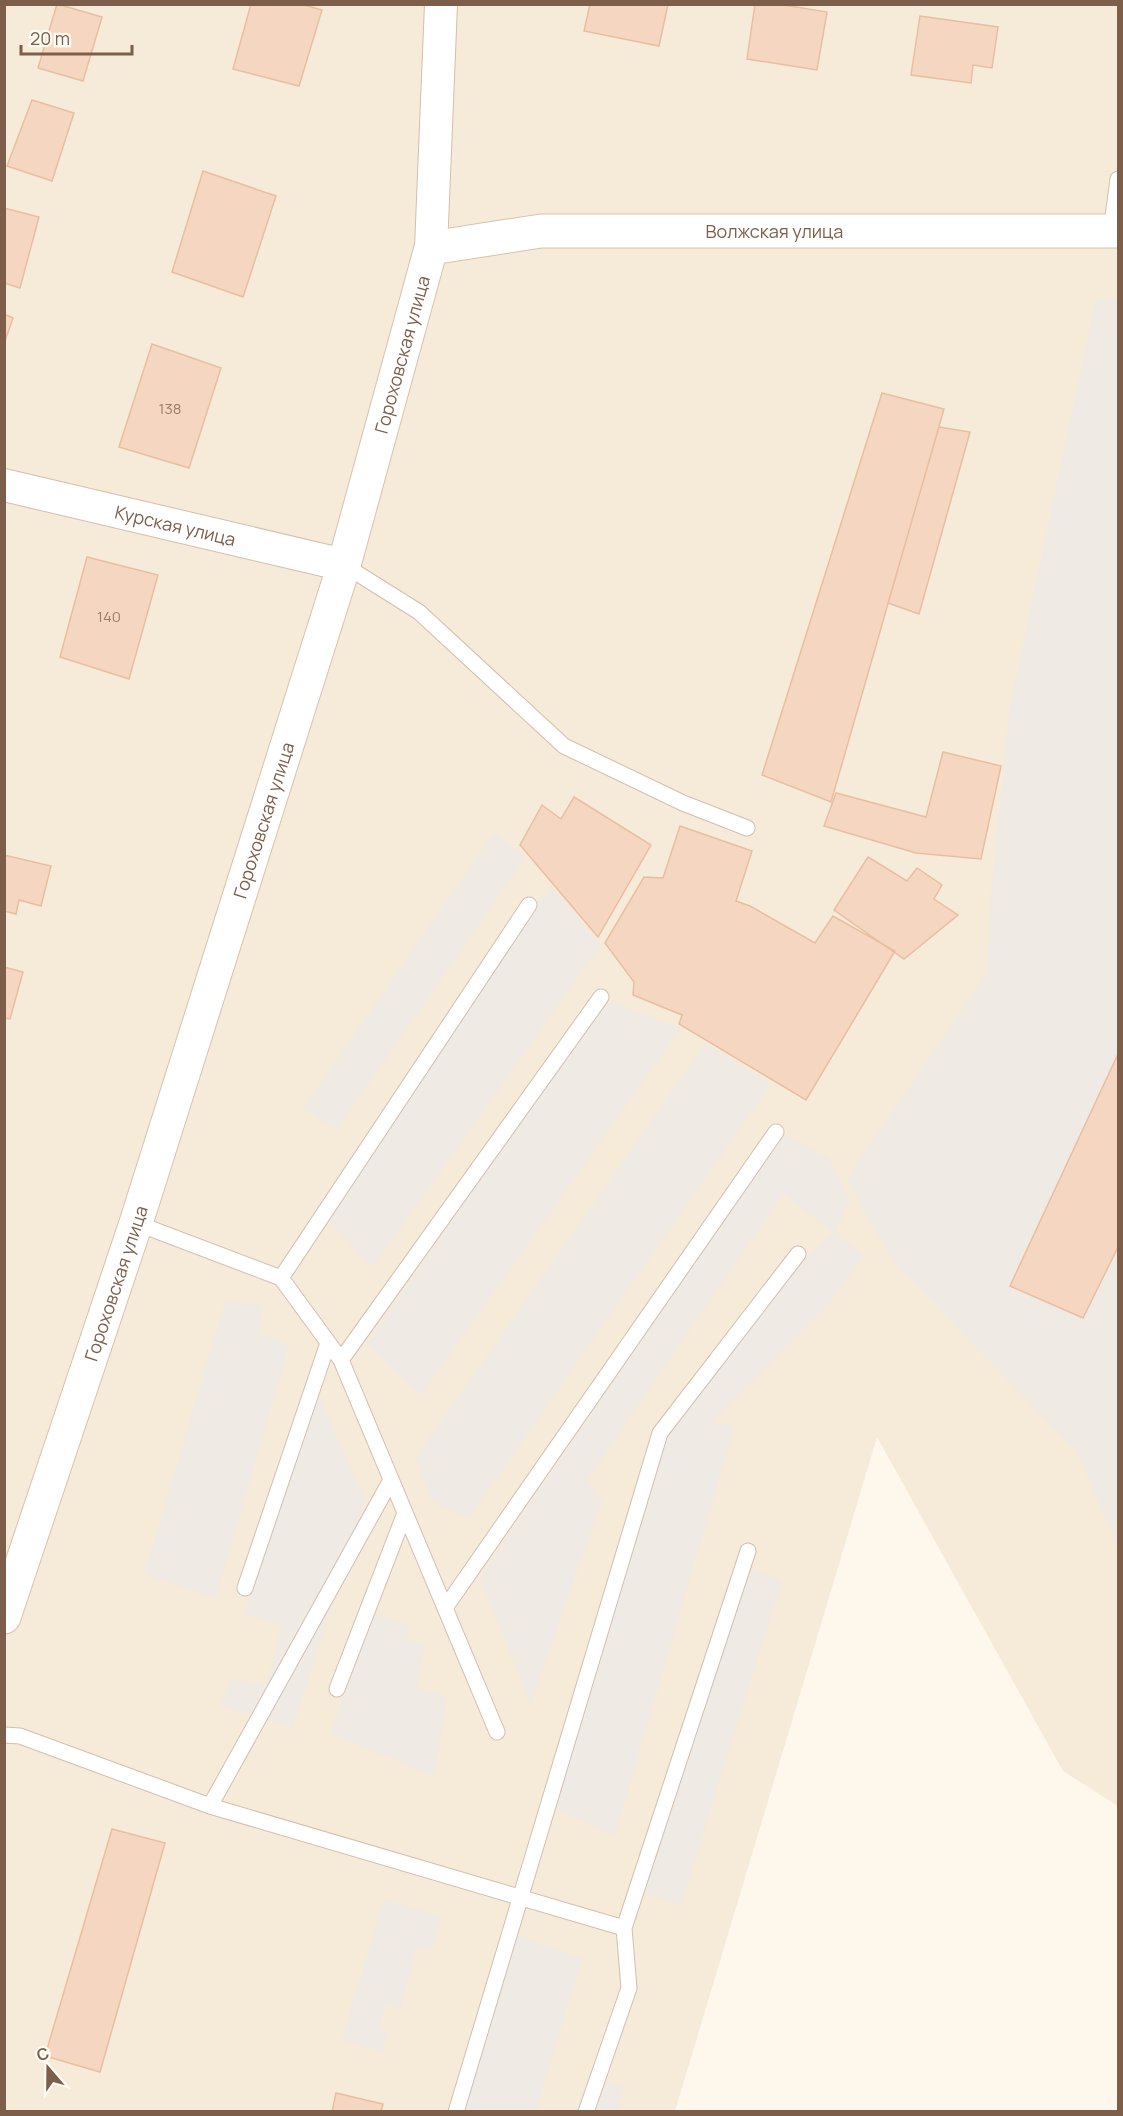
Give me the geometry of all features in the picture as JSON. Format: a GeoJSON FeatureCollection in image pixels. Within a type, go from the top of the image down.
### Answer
{"type":"FeatureCollection","features":[{"type":"Feature","properties":{"kind":"street","name":"Гороховская улица"},"geometry":{"type":"LineString","coordinates":[[4,1617],[136,1222],[344,565],[430,248],[441,4]]}},
{"type":"Feature","properties":{"kind":"street","name":"Волжская улица"},"geometry":{"type":"LineString","coordinates":[[430,248],[541,231],[1115,232]]}},
{"type":"Feature","properties":{"kind":"street","name":"Курская улица"},"geometry":{"type":"LineString","coordinates":[[4,485],[344,565]]}},
{"type":"Feature","properties":{"kind":"lane"},"geometry":{"type":"LineString","coordinates":[[1115,232],[1119,179]]}},
{"type":"Feature","properties":{"kind":"lane"},"geometry":{"type":"LineString","coordinates":[[344,565],[419,612],[564,746],[683,803],[747,828]]}},
{"type":"Feature","properties":{"kind":"lane"},"geometry":{"type":"LineString","coordinates":[[281,1278],[529,905]]}},
{"type":"Feature","properties":{"kind":"lane"},"geometry":{"type":"LineString","coordinates":[[341,1360],[601,997]]}},
{"type":"Feature","properties":{"kind":"lane"},"geometry":{"type":"LineString","coordinates":[[444,1608],[776,1132]]}},
{"type":"Feature","properties":{"kind":"lane"},"geometry":{"type":"LineString","coordinates":[[136,1222],[281,1278],[341,1360],[496,1732]]}},
{"type":"Feature","properties":{"kind":"lane"},"geometry":{"type":"LineString","coordinates":[[456,2112],[660,1433],[798,1254]]}},
{"type":"Feature","properties":{"kind":"lane"},"geometry":{"type":"LineString","coordinates":[[245,1588],[328,1343]]}},
{"type":"Feature","properties":{"kind":"lane"},"geometry":{"type":"LineString","coordinates":[[210,1806],[391,1480]]}},
{"type":"Feature","properties":{"kind":"lane"},"geometry":{"type":"LineString","coordinates":[[336,1689],[405,1513]]}},
{"type":"Feature","properties":{"kind":"lane"},"geometry":{"type":"LineString","coordinates":[[586,2112],[629,1988],[624,1928],[748,1551]]}},
{"type":"Feature","properties":{"kind":"lane"},"geometry":{"type":"LineString","coordinates":[[4,1735],[20,1736],[210,1806],[624,1928]]}},
{"type":"Feature","properties":{"kind":"shaded area"},"geometry":{"type":"Polygon","coordinates":[[[5,5],[1118,5],[1118,1806],[1063,1771],[877,1437],[675,2111],[5,2112],[5,5]]]}},
{"type":"Feature","properties":{"kind":"shaded area"},"geometry":{"type":"Polygon","coordinates":[[[1096,299],[1118,299],[1118,1547],[1077,1452],[892,1260],[847,1179],[988,972],[991,896],[1010,707],[1096,299]]]}},
{"type":"Feature","properties":{"kind":"shaded area"},"geometry":{"type":"Polygon","coordinates":[[[494,833],[526,857],[337,1129],[303,1109],[494,833]]]}},
{"type":"Feature","properties":{"kind":"shaded area"},"geometry":{"type":"Polygon","coordinates":[[[551,886],[601,945],[373,1267],[317,1208],[551,886]]]}},
{"type":"Feature","properties":{"kind":"shaded area"},"geometry":{"type":"Polygon","coordinates":[[[605,1001],[681,1028],[421,1395],[367,1344],[605,1001]]]}},
{"type":"Feature","properties":{"kind":"shaded area"},"geometry":{"type":"Polygon","coordinates":[[[706,1043],[771,1084],[469,1518],[432,1500],[416,1458],[706,1043]]]}},
{"type":"Feature","properties":{"kind":"shaded area"},"geometry":{"type":"Polygon","coordinates":[[[782,1133],[829,1159],[850,1200],[835,1233],[864,1256],[832,1300],[711,1422],[734,1427],[615,1836],[551,1807],[666,1432],[791,1269],[834,1233],[783,1194],[587,1480],[602,1499],[531,1704],[480,1578],[782,1133]]]}},
{"type":"Feature","properties":{"kind":"shaded area"},"geometry":{"type":"Polygon","coordinates":[[[225,1302],[263,1305],[259,1333],[289,1345],[216,1598],[145,1574],[225,1302]]]}},
{"type":"Feature","properties":{"kind":"shaded area"},"geometry":{"type":"Polygon","coordinates":[[[319,1397],[365,1500],[293,1728],[221,1706],[230,1679],[267,1685],[282,1625],[244,1614],[319,1397]]]}},
{"type":"Feature","properties":{"kind":"shaded area"},"geometry":{"type":"Polygon","coordinates":[[[737,1566],[782,1580],[681,1905],[630,1887],[737,1566]]]}},
{"type":"Feature","properties":{"kind":"shaded area"},"geometry":{"type":"Polygon","coordinates":[[[373,1615],[409,1625],[406,1640],[425,1644],[417,1688],[447,1697],[434,1776],[331,1733],[373,1615]]]}},
{"type":"Feature","properties":{"kind":"shaded area"},"geometry":{"type":"Polygon","coordinates":[[[384,1900],[441,1916],[432,1950],[417,1947],[400,2009],[387,2004],[379,2029],[387,2032],[382,2052],[342,2040],[384,1900]]]}},
{"type":"Feature","properties":{"kind":"shaded area"},"geometry":{"type":"Polygon","coordinates":[[[516,1935],[582,1958],[536,2111],[463,2112],[516,1935]]]}},
{"type":"Feature","properties":{"kind":"shaded area"},"geometry":{"type":"Polygon","coordinates":[[[587,2077],[624,2087],[617,2111],[576,2112],[587,2077]]]}},
{"type":"Feature","properties":{"kind":"building"},"geometry":{"type":"Polygon","coordinates":[[[57,4],[102,17],[83,81],[38,68],[57,4]]]}},
{"type":"Feature","properties":{"kind":"building"},"geometry":{"type":"Polygon","coordinates":[[[251,4],[301,4],[322,10],[299,86],[233,69],[251,4]]]}},
{"type":"Feature","properties":{"kind":"building"},"geometry":{"type":"Polygon","coordinates":[[[590,4],[668,4],[659,46],[584,31],[590,4]]]}},
{"type":"Feature","properties":{"kind":"building"},"geometry":{"type":"Polygon","coordinates":[[[755,4],[778,4],[827,12],[817,70],[747,59],[755,4]]]}},
{"type":"Feature","properties":{"kind":"building"},"geometry":{"type":"Polygon","coordinates":[[[920,16],[998,27],[992,68],[973,65],[971,83],[911,75],[920,16]]]}},
{"type":"Feature","properties":{"kind":"building"},"geometry":{"type":"Polygon","coordinates":[[[32,100],[74,113],[52,181],[7,166],[32,100]]]}},
{"type":"Feature","properties":{"kind":"building"},"geometry":{"type":"Polygon","coordinates":[[[203,171],[276,196],[243,297],[172,272],[203,171]]]}},
{"type":"Feature","properties":{"kind":"building"},"geometry":{"type":"Polygon","coordinates":[[[4,208],[39,217],[20,288],[4,283],[4,208]]]}},
{"type":"Feature","properties":{"kind":"building"},"geometry":{"type":"Polygon","coordinates":[[[4,314],[13,318],[4,344],[4,314]]]}},
{"type":"Feature","properties":{"kind":"building"},"geometry":{"type":"Polygon","coordinates":[[[152,344],[221,368],[189,468],[119,447],[152,344]]]}},
{"type":"Feature","properties":{"kind":"building"},"geometry":{"type":"Polygon","coordinates":[[[882,393],[944,409],[831,802],[762,775],[882,393]]]}},
{"type":"Feature","properties":{"kind":"building"},"geometry":{"type":"Polygon","coordinates":[[[939,427],[970,432],[919,614],[888,603],[939,427]]]}},
{"type":"Feature","properties":{"kind":"building"},"geometry":{"type":"Polygon","coordinates":[[[87,557],[158,575],[129,679],[60,657],[87,557]]]}},
{"type":"Feature","properties":{"kind":"building"},"geometry":{"type":"Polygon","coordinates":[[[943,752],[1001,766],[981,859],[916,853],[824,826],[836,793],[926,817],[943,752]]]}},
{"type":"Feature","properties":{"kind":"building"},"geometry":{"type":"Polygon","coordinates":[[[574,797],[651,845],[598,937],[520,845],[542,805],[561,819],[574,797]]]}},
{"type":"Feature","properties":{"kind":"building"},"geometry":{"type":"Polygon","coordinates":[[[680,826],[752,851],[736,901],[750,906],[815,943],[833,916],[895,951],[806,1100],[679,1024],[682,1015],[633,995],[634,982],[605,943],[644,877],[663,878],[680,826]]]}},
{"type":"Feature","properties":{"kind":"building"},"geometry":{"type":"Polygon","coordinates":[[[4,855],[51,866],[41,906],[19,900],[16,914],[4,911],[4,855]]]}},
{"type":"Feature","properties":{"kind":"building"},"geometry":{"type":"Polygon","coordinates":[[[868,857],[907,881],[917,868],[942,885],[934,899],[958,915],[904,959],[834,910],[868,857]]]}},
{"type":"Feature","properties":{"kind":"building"},"geometry":{"type":"Polygon","coordinates":[[[4,967],[23,972],[10,1019],[4,1018],[4,967]]]}},
{"type":"Feature","properties":{"kind":"building"},"geometry":{"type":"Polygon","coordinates":[[[1118,1054],[1118,1247],[1083,1318],[1010,1286],[1118,1054]]]}},
{"type":"Feature","properties":{"kind":"building"},"geometry":{"type":"Polygon","coordinates":[[[112,1829],[165,1843],[100,2072],[45,2056],[112,1829]]]}},
{"type":"Feature","properties":{"kind":"building"},"geometry":{"type":"Polygon","coordinates":[[[336,2093],[383,2104],[381,2112],[332,2112],[336,2093]]]}}]}
